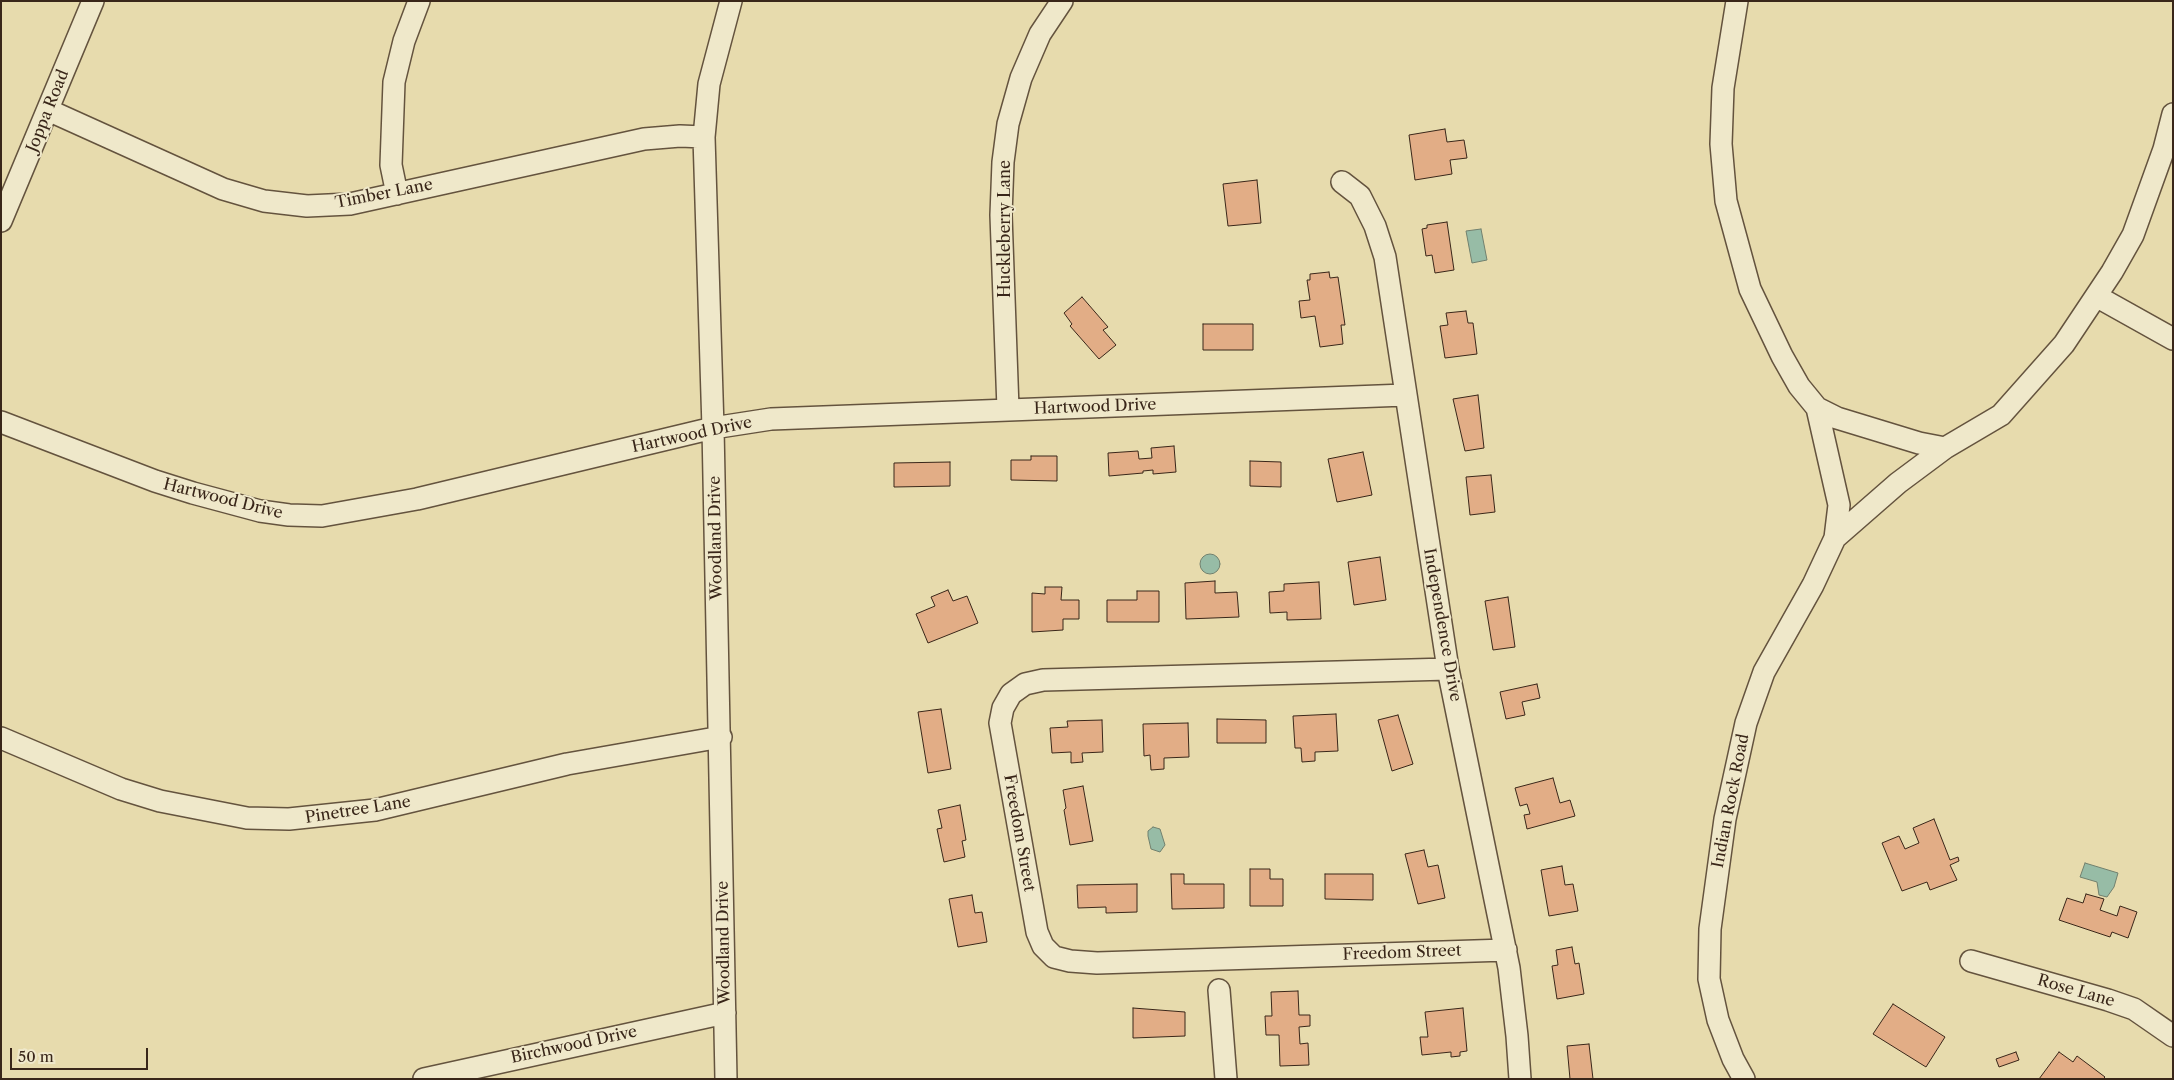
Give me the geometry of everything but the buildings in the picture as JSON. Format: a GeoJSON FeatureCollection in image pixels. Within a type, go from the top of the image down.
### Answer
{"type":"FeatureCollection","features":[{"type":"Feature","properties":{"kind":"street","name":"Joppa Road"},"geometry":{"type":"LineString","coordinates":[[1,221],[93,1]]}},
{"type":"Feature","properties":{"kind":"street"},"geometry":{"type":"LineString","coordinates":[[397,194],[391,166],[394,82],[404,41],[419,1]]}},
{"type":"Feature","properties":{"kind":"street","name":"Woodland Drive"},"geometry":{"type":"LineString","coordinates":[[726,1079],[714,428],[704,137],[709,84],[731,1]]}},
{"type":"Feature","properties":{"kind":"street","name":"Huckleberry Lane"},"geometry":{"type":"LineString","coordinates":[[1008,410],[1001,215],[1004,152],[1008,124],[1021,78],[1040,34],[1062,1]]}},
{"type":"Feature","properties":{"kind":"street","name":"Indian Rock Road"},"geometry":{"type":"LineString","coordinates":[[1738,1],[1723,88],[1721,144],[1726,201],[1750,289],[1786,364],[1799,386],[1817,408],[1837,418],[1920,443],[1945,448]]}},
{"type":"Feature","properties":{"kind":"street","name":"Timber Lane"},"geometry":{"type":"LineString","coordinates":[[48,110],[223,189],[264,201],[307,206],[350,204],[644,140],[680,136],[704,137]]}},
{"type":"Feature","properties":{"kind":"street","name":"Indian Rock Road"},"geometry":{"type":"LineString","coordinates":[[1835,538],[1898,483],[1945,448],[2001,415],[2064,344],[2133,235],[2164,149],[2173,114]]}},
{"type":"Feature","properties":{"kind":"street","name":"Independence Drive"},"geometry":{"type":"LineString","coordinates":[[1342,182],[1360,196],[1375,226],[1385,257],[1404,396],[1448,669],[1506,950],[1514,1004],[1520,1079]]}},
{"type":"Feature","properties":{"kind":"street"},"geometry":{"type":"LineString","coordinates":[[2096,296],[2173,338]]}},
{"type":"Feature","properties":{"kind":"street","name":"Hartwood Drive"},"geometry":{"type":"LineString","coordinates":[[1,422],[154,481],[192,493],[260,511],[289,516],[314,516],[354,512],[409,501],[714,428],[771,419],[1404,396]]}},
{"type":"Feature","properties":{"kind":"street","name":"Indian Rock Road"},"geometry":{"type":"LineString","coordinates":[[1744,1079],[1733,1059],[1718,1020],[1709,979],[1710,929],[1725,819],[1746,723],[1764,672],[1813,585],[1835,538],[1839,505],[1817,408]]}},
{"type":"Feature","properties":{"kind":"street","name":"Freedom Street"},"geometry":{"type":"LineString","coordinates":[[1448,669],[1043,680],[1025,684],[1011,694],[1003,708],[1000,723],[1037,932],[1043,946],[1054,956],[1070,961],[1097,963],[1506,950]]}},
{"type":"Feature","properties":{"kind":"street","name":"Pinetree Lane"},"geometry":{"type":"LineString","coordinates":[[1,738],[121,788],[160,801],[247,818],[289,819],[375,810],[567,764],[721,737]]}},
{"type":"Feature","properties":{"kind":"street","name":"Rose Lane"},"geometry":{"type":"LineString","coordinates":[[1971,961],[2134,1009],[2173,1036]]}},
{"type":"Feature","properties":{"kind":"street"},"geometry":{"type":"LineString","coordinates":[[1219,990],[1226,1079]]}},
{"type":"Feature","properties":{"kind":"street","name":"Birchwood Drive"},"geometry":{"type":"LineString","coordinates":[[424,1079],[724,1013]]}},
{"type":"Feature","properties":{"kind":"shaded area"},"geometry":{"type":"Polygon","coordinates":[[[1481,229],[1487,260],[1472,263],[1466,231],[1481,229]]]}},
{"type":"Feature","properties":{"kind":"shaded area"},"geometry":{"type":"Polygon","coordinates":[[[1210,554],[1217,557],[1220,564],[1217,571],[1210,574],[1203,571],[1200,564],[1203,557],[1210,554]]]}},
{"type":"Feature","properties":{"kind":"shaded area"},"geometry":{"type":"Polygon","coordinates":[[[1153,827],[1160,829],[1165,845],[1160,852],[1151,849],[1148,831],[1153,827]]]}},
{"type":"Feature","properties":{"kind":"shaded area"},"geometry":{"type":"Polygon","coordinates":[[[2085,863],[2118,873],[2114,887],[2107,897],[2099,895],[2097,882],[2080,877],[2085,863]]]}}]}
